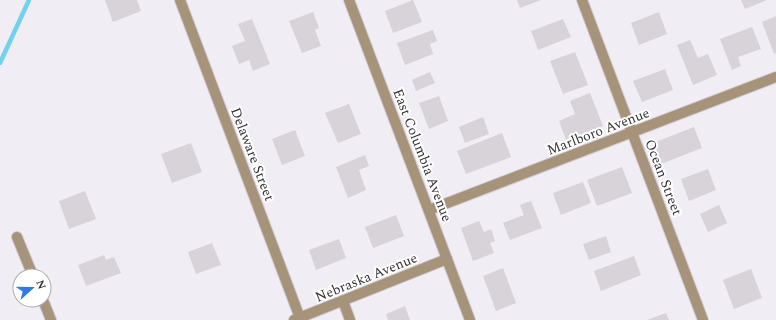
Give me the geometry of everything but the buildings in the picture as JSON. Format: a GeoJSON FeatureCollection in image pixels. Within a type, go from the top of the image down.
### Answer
{"type":"FeatureCollection","features":[{"type":"Feature","properties":{"kind":"street","name":"Delaware Street"},"geometry":{"type":"LineString","coordinates":[[180,0],[297,319]]}},
{"type":"Feature","properties":{"kind":"street","name":"East Columbia Avenue"},"geometry":{"type":"LineString","coordinates":[[349,0],[470,320]]}},
{"type":"Feature","properties":{"kind":"street","name":"Ocean Street"},"geometry":{"type":"LineString","coordinates":[[582,0],[703,320]]}},
{"type":"Feature","properties":{"kind":"street","name":"Marlboro Avenue"},"geometry":{"type":"LineString","coordinates":[[429,210],[776,77]]}},
{"type":"Feature","properties":{"kind":"street"},"geometry":{"type":"LineString","coordinates":[[17,236],[30,268]]}},
{"type":"Feature","properties":{"kind":"street","name":"Nebraska Avenue"},"geometry":{"type":"LineString","coordinates":[[297,319],[447,259]]}},
{"type":"Feature","properties":{"kind":"street"},"geometry":{"type":"LineString","coordinates":[[343,301],[350,320]]}},
{"type":"Feature","properties":{"kind":"street"},"geometry":{"type":"LineString","coordinates":[[46,308],[51,320]]}},
{"type":"Feature","properties":{"kind":"waterway"},"geometry":{"type":"LineString","coordinates":[[0,63],[29,0]]}}]}
